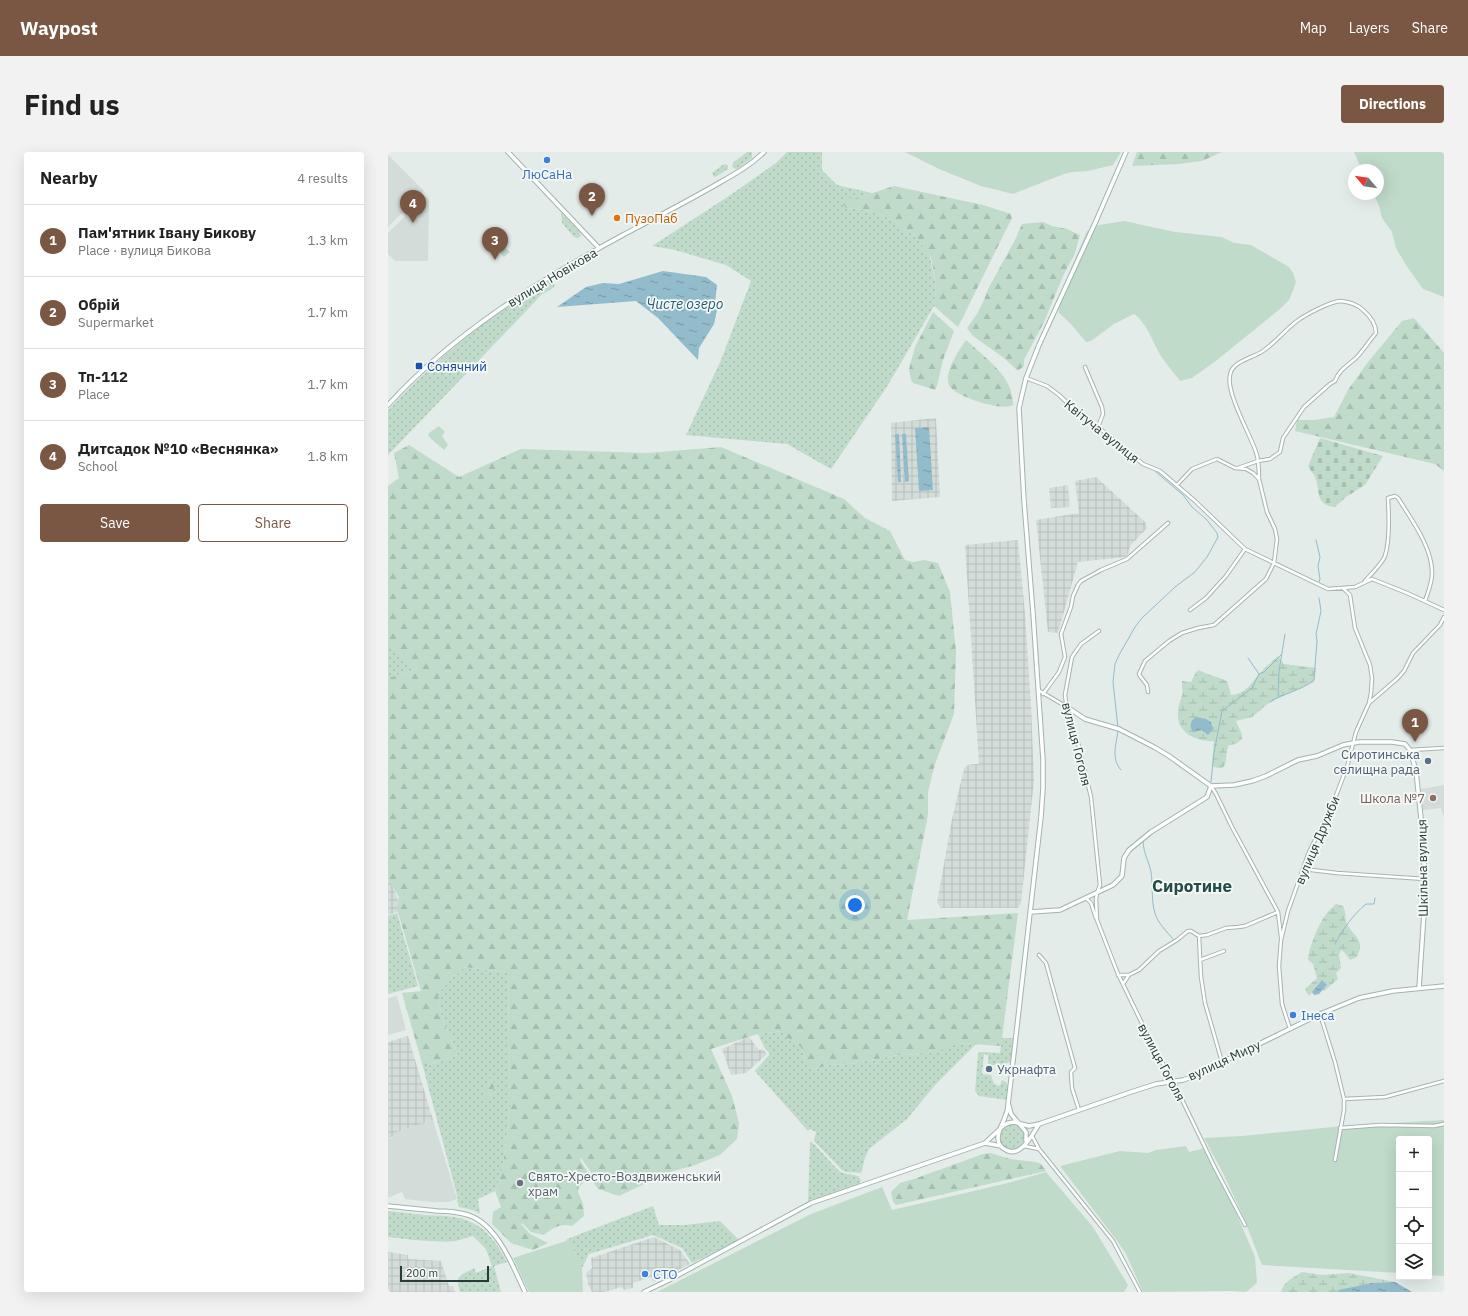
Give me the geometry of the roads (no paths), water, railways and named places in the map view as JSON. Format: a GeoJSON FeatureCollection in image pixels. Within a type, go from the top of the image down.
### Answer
{"type":"FeatureCollection","features":[{"type":"Feature","properties":{"kind":"street"},"geometry":{"type":"LineString","coordinates":[[508,152],[599,248]]}},
{"type":"Feature","properties":{"kind":"street","name":"вулиця Новікова"},"geometry":{"type":"LineString","coordinates":[[388,405],[429,366],[472,329],[502,307],[555,273],[734,174],[758,158],[764,152]]}},
{"type":"Feature","properties":{"kind":"street"},"geometry":{"type":"LineString","coordinates":[[1001,1146],[998,1138],[1006,1116],[1008,1105],[1043,788],[1043,760],[1019,435],[1019,408],[1026,378],[1039,345],[1126,152]]}},
{"type":"Feature","properties":{"kind":"street"},"geometry":{"type":"LineString","coordinates":[[1148,692],[1147,685],[1140,676],[1146,660],[1169,641],[1182,633],[1214,625],[1266,579],[1274,563],[1277,539],[1275,528],[1267,512],[1259,479],[1258,461],[1250,436],[1241,419],[1230,381],[1232,369],[1246,359],[1262,352],[1298,320],[1335,302],[1340,301],[1349,303],[1362,309],[1373,321],[1376,328],[1376,333],[1356,358],[1340,371],[1335,381],[1308,402],[1288,428],[1281,443],[1280,452],[1270,460],[1258,461],[1238,468]]}},
{"type":"Feature","properties":{"kind":"street"},"geometry":{"type":"LineString","coordinates":[[1084,367],[1102,407],[1103,414],[1098,427]]}},
{"type":"Feature","properties":{"kind":"street","name":"Квітуча вулиця"},"geometry":{"type":"LineString","coordinates":[[1026,378],[1047,386],[1143,464],[1160,471],[1245,548],[1328,589],[1355,587],[1372,579],[1444,610]]}},
{"type":"Feature","properties":{"kind":"street"},"geometry":{"type":"LineString","coordinates":[[1177,486],[1192,469],[1217,459],[1235,468],[1246,469],[1259,479]]}},
{"type":"Feature","properties":{"kind":"street"},"geometry":{"type":"LineString","coordinates":[[1364,582],[1385,556],[1388,532],[1388,498],[1396,496],[1425,544],[1429,557],[1432,573],[1430,588],[1425,601]]}},
{"type":"Feature","properties":{"kind":"street"},"geometry":{"type":"LineString","coordinates":[[1043,694],[1059,672],[1064,657],[1061,634],[1076,589],[1081,581],[1101,570],[1127,559],[1168,523]]}},
{"type":"Feature","properties":{"kind":"street"},"geometry":{"type":"LineString","coordinates":[[1190,610],[1206,598],[1226,576],[1245,548]]}},
{"type":"Feature","properties":{"kind":"street","name":"вулиця Дружби"},"geometry":{"type":"LineString","coordinates":[[1290,1029],[1282,1004],[1279,966],[1281,940],[1288,911],[1302,869],[1332,806],[1356,732],[1369,702],[1372,678],[1370,665],[1355,628],[1350,595],[1343,588]]}},
{"type":"Feature","properties":{"kind":"street"},"geometry":{"type":"LineString","coordinates":[[1369,702],[1398,678],[1404,671],[1413,653],[1440,625],[1444,617]]}},
{"type":"Feature","properties":{"kind":"street","name":"вулиця Гоголя"},"geometry":{"type":"LineString","coordinates":[[1099,631],[1081,644],[1072,657],[1065,695],[1069,723],[1080,750],[1090,797],[1100,885],[1097,893],[1097,920],[1122,984],[1154,1050],[1173,1081],[1215,1168],[1245,1225]]}},
{"type":"Feature","properties":{"kind":"street"},"geometry":{"type":"LineString","coordinates":[[1038,690],[1085,720],[1118,729],[1154,747],[1211,786],[1278,912],[1281,940]]}},
{"type":"Feature","properties":{"kind":"street"},"geometry":{"type":"LineString","coordinates":[[1211,786],[1234,785],[1252,781],[1266,776],[1299,759],[1317,756],[1343,745],[1353,743],[1392,742],[1405,744],[1410,750],[1444,748]]}},
{"type":"Feature","properties":{"kind":"street","name":"Шкільна вулиця"},"geometry":{"type":"LineString","coordinates":[[1410,750],[1416,771],[1422,828],[1425,879],[1419,988]]}},
{"type":"Feature","properties":{"kind":"street"},"geometry":{"type":"LineString","coordinates":[[1030,912],[1060,910],[1113,884],[1122,876],[1124,858],[1129,850],[1147,835],[1206,797],[1211,786]]}},
{"type":"Feature","properties":{"kind":"street"},"geometry":{"type":"LineString","coordinates":[[1302,869],[1425,879]]}},
{"type":"Feature","properties":{"kind":"street"},"geometry":{"type":"LineString","coordinates":[[1085,898],[1091,903],[1097,920]]}},
{"type":"Feature","properties":{"kind":"street"},"geometry":{"type":"LineString","coordinates":[[1118,974],[1123,976],[1129,975],[1139,970],[1159,951],[1178,940],[1188,930],[1199,936],[1207,935],[1226,928],[1245,926],[1278,912]]}},
{"type":"Feature","properties":{"kind":"street"},"geometry":{"type":"LineString","coordinates":[[1199,936],[1205,1003],[1222,1062]]}},
{"type":"Feature","properties":{"kind":"street"},"geometry":{"type":"LineString","coordinates":[[1200,960],[1224,951]]}},
{"type":"Feature","properties":{"kind":"street"},"geometry":{"type":"LineString","coordinates":[[1039,955],[1046,963],[1068,1040],[1075,1068],[1071,1072],[1072,1088],[1079,1110]]}},
{"type":"Feature","properties":{"kind":"street"},"geometry":{"type":"LineString","coordinates":[[1122,984],[1129,975]]}},
{"type":"Feature","properties":{"kind":"street"},"geometry":{"type":"LineString","coordinates":[[1419,988],[1444,986]]}},
{"type":"Feature","properties":{"kind":"street","name":"вулиця Миру"},"geometry":{"type":"LineString","coordinates":[[1020,1125],[1039,1124],[1156,1084],[1192,1077],[1320,1014],[1364,997],[1419,988]]}},
{"type":"Feature","properties":{"kind":"street"},"geometry":{"type":"LineString","coordinates":[[1320,1014],[1336,1062],[1344,1099],[1344,1110],[1335,1160]]}},
{"type":"Feature","properties":{"kind":"street"},"geometry":{"type":"LineString","coordinates":[[1344,1099],[1386,1097],[1444,1081]]}},
{"type":"Feature","properties":{"kind":"street"},"geometry":{"type":"LineString","coordinates":[[1008,1105],[1011,1114],[1031,1136],[1113,1241],[1140,1292]]}},
{"type":"Feature","properties":{"kind":"street"},"geometry":{"type":"LineString","coordinates":[[644,1292],[811,1204],[985,1143],[1008,1123],[1014,1122],[1020,1125]]}},
{"type":"Feature","properties":{"kind":"street"},"geometry":{"type":"LineString","coordinates":[[985,1143],[1001,1146],[1007,1151],[1014,1152],[1021,1149],[1039,1124]]}},
{"type":"Feature","properties":{"kind":"street"},"geometry":{"type":"LineString","coordinates":[[1340,1128],[1380,1125],[1434,1126],[1444,1124]]}},
{"type":"Feature","properties":{"kind":"street"},"geometry":{"type":"LineString","coordinates":[[1024,1129],[1027,1136],[1025,1144]]}},
{"type":"Feature","properties":{"kind":"street"},"geometry":{"type":"LineString","coordinates":[[1025,1144],[1039,1148]]}},
{"type":"Feature","properties":{"kind":"street"},"geometry":{"type":"LineString","coordinates":[[388,1206],[447,1211],[466,1214],[473,1217],[492,1232],[498,1240],[510,1259],[525,1292]]}},
{"type":"Feature","properties":{"kind":"water","name":"Чисте озеро"},"geometry":{"type":"Polygon","coordinates":[[[663,271],[706,277],[717,285],[715,303],[717,310],[714,324],[699,348],[698,360],[658,318],[636,301],[557,307],[586,287],[603,283],[619,284],[663,271]]]}},
{"type":"Feature","properties":{"kind":"water"},"geometry":{"type":"Polygon","coordinates":[[[929,427],[933,490],[919,491],[915,428],[929,427]]]}},
{"type":"Feature","properties":{"kind":"water"},"geometry":{"type":"Polygon","coordinates":[[[895,434],[899,434],[901,482],[898,482],[895,434]]]}},
{"type":"Feature","properties":{"kind":"water"},"geometry":{"type":"Polygon","coordinates":[[[902,434],[906,434],[909,481],[905,482],[902,434]]]}},
{"type":"Feature","properties":{"kind":"water"},"geometry":{"type":"Polygon","coordinates":[[[1196,717],[1206,719],[1211,722],[1213,729],[1208,735],[1202,730],[1193,732],[1191,724],[1192,720],[1196,717]]]}},
{"type":"Feature","properties":{"kind":"water"},"geometry":{"type":"Polygon","coordinates":[[[1322,980],[1327,985],[1319,994],[1314,995],[1312,992],[1322,980]]]}},
{"type":"Feature","properties":{"kind":"water"},"geometry":{"type":"Polygon","coordinates":[[[1395,1282],[1412,1292],[1338,1292],[1338,1290],[1372,1283],[1395,1282]]]}},
{"type":"Feature","properties":{"kind":"waterway"},"geometry":{"type":"LineString","coordinates":[[1118,728],[1113,682],[1115,664],[1119,655],[1142,618],[1175,587],[1195,572],[1207,557],[1218,537],[1217,533],[1207,520],[1192,507],[1183,495],[1156,472]]}},
{"type":"Feature","properties":{"kind":"waterway"},"geometry":{"type":"LineString","coordinates":[[1316,540],[1320,557],[1318,566],[1319,582]]}},
{"type":"Feature","properties":{"kind":"waterway"},"geometry":{"type":"LineString","coordinates":[[1270,702],[1303,687],[1314,680],[1317,641],[1316,634],[1321,611],[1319,598]]}},
{"type":"Feature","properties":{"kind":"waterway"},"geometry":{"type":"LineString","coordinates":[[1278,696],[1279,671],[1285,634]]}},
{"type":"Feature","properties":{"kind":"waterway"},"geometry":{"type":"LineString","coordinates":[[1259,674],[1264,672],[1281,655]]}},
{"type":"Feature","properties":{"kind":"waterway"},"geometry":{"type":"LineString","coordinates":[[1211,782],[1214,753],[1222,711],[1252,688],[1259,674],[1248,658]]}},
{"type":"Feature","properties":{"kind":"waterway"},"geometry":{"type":"LineString","coordinates":[[1118,731],[1115,757],[1121,770]]}},
{"type":"Feature","properties":{"kind":"waterway"},"geometry":{"type":"LineString","coordinates":[[1143,842],[1144,851],[1151,872],[1155,913],[1160,923],[1173,939]]}},
{"type":"Feature","properties":{"kind":"waterway"},"geometry":{"type":"LineString","coordinates":[[1335,944],[1352,918],[1366,904],[1374,904],[1375,898]]}},
{"type":"Feature","properties":{"kind":"place","name":"ЛюСаНа"},"geometry":{"type":"Point","coordinates":[547,160]}},
{"type":"Feature","properties":{"kind":"place","name":"Обрiй"},"geometry":{"type":"Point","coordinates":[592,216]}},
{"type":"Feature","properties":{"kind":"place","name":"ПузоПаб"},"geometry":{"type":"Point","coordinates":[617,218]}},
{"type":"Feature","properties":{"kind":"place","name":"Дитсадок №10 «Веснянка»"},"geometry":{"type":"Point","coordinates":[413,223]}},
{"type":"Feature","properties":{"kind":"place","name":"Тп-112"},"geometry":{"type":"Point","coordinates":[495,260]}},
{"type":"Feature","properties":{"kind":"place","name":"Сонячний"},"geometry":{"type":"Point","coordinates":[419,366]}},
{"type":"Feature","properties":{"kind":"place","name":"Пам'ятник Івану Бикову"},"geometry":{"type":"Point","coordinates":[1415,742]}},
{"type":"Feature","properties":{"kind":"place","name":"Сиротинська селищна рада"},"geometry":{"type":"Point","coordinates":[1428,761]}},
{"type":"Feature","properties":{"kind":"place","name":"Школа №7"},"geometry":{"type":"Point","coordinates":[1433,798]}},
{"type":"Feature","properties":{"kind":"place","name":"Інеса"},"geometry":{"type":"Point","coordinates":[1293,1015]}},
{"type":"Feature","properties":{"kind":"place","name":"Укрнафта"},"geometry":{"type":"Point","coordinates":[989,1069]}},
{"type":"Feature","properties":{"kind":"place","name":"Свято-Хресто-Воздвиженський храм"},"geometry":{"type":"Point","coordinates":[520,1183]}},
{"type":"Feature","properties":{"kind":"place","name":"СТО"},"geometry":{"type":"Point","coordinates":[645,1274]}},
{"type":"Feature","properties":{"kind":"district","name":"Сиротине"},"geometry":{"type":"Point","coordinates":[1192,886]}}]}
